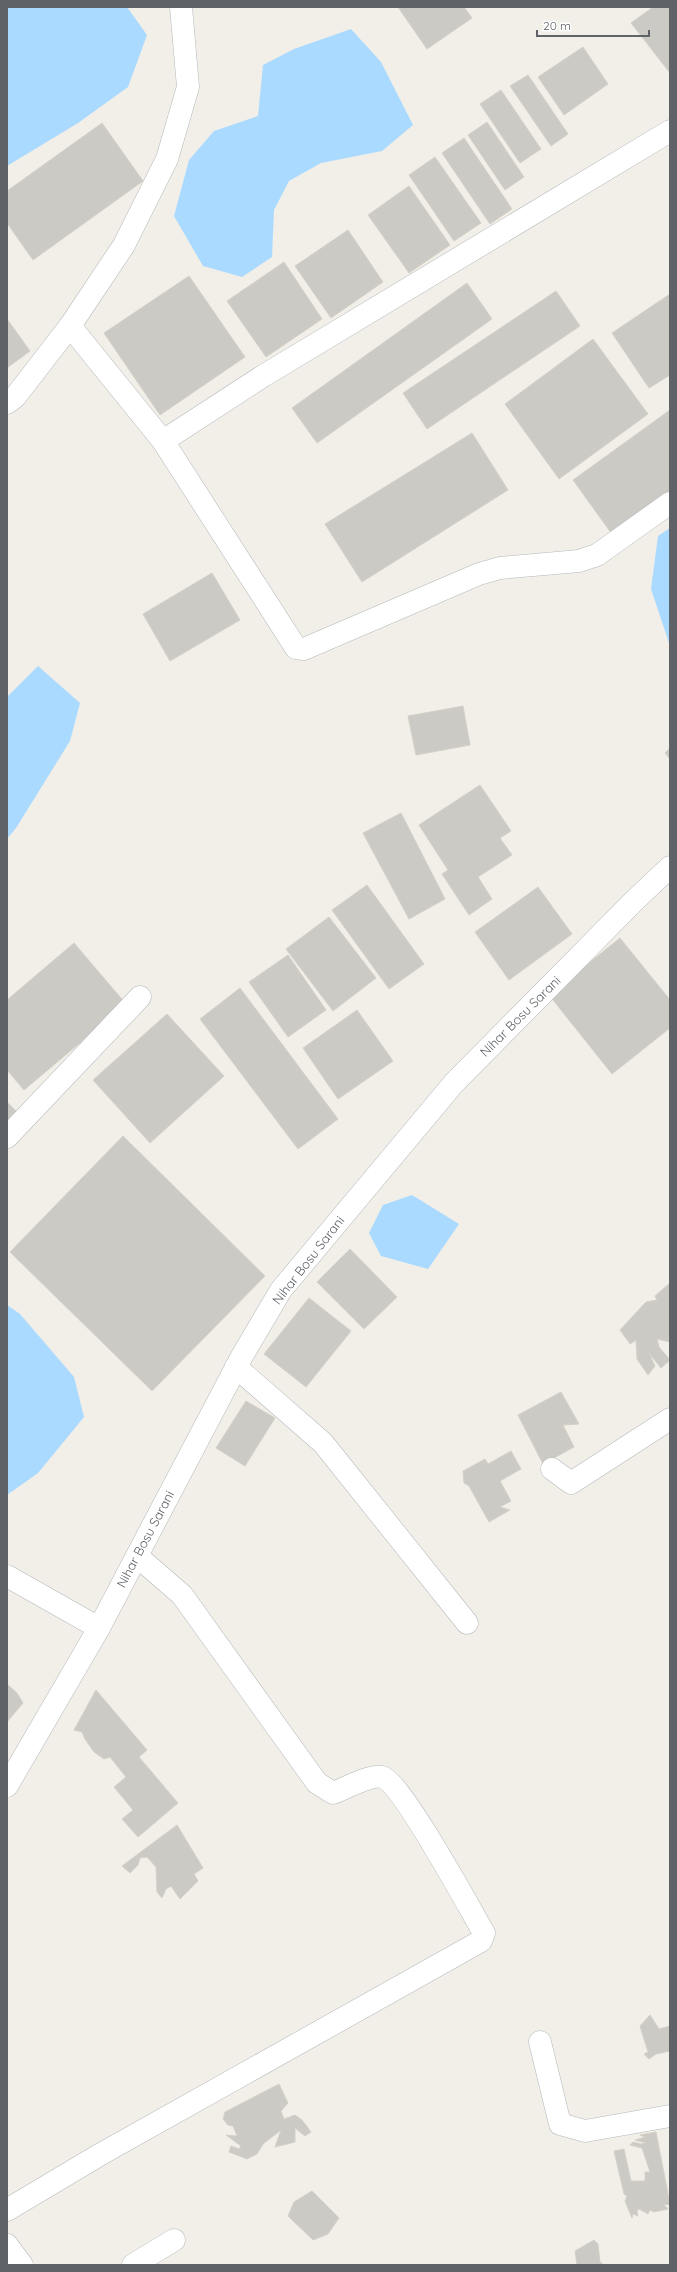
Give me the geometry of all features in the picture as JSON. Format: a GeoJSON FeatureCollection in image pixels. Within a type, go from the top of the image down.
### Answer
{"type":"FeatureCollection","features":[{"type":"Feature","properties":{"kind":"street"},"geometry":{"type":"LineString","coordinates":[[7,404],[15,397],[70,326],[124,245],[168,159],[188,87],[183,7]]}},
{"type":"Feature","properties":{"kind":"street"},"geometry":{"type":"LineString","coordinates":[[163,441],[270,372],[670,131]]}},
{"type":"Feature","properties":{"kind":"street"},"geometry":{"type":"LineString","coordinates":[[70,326],[115,379],[163,441],[296,648],[304,648],[493,570],[579,561],[598,554],[670,503]]}},
{"type":"Feature","properties":{"kind":"street","name":"Nihar Bosu Sarani"},"geometry":{"type":"LineString","coordinates":[[7,1786],[98,1628],[236,1367],[281,1290],[454,1082],[635,900],[670,867]]}},
{"type":"Feature","properties":{"kind":"street"},"geometry":{"type":"LineString","coordinates":[[7,1137],[140,997]]}},
{"type":"Feature","properties":{"kind":"street"},"geometry":{"type":"LineString","coordinates":[[236,1367],[323,1442],[467,1623]]}},
{"type":"Feature","properties":{"kind":"street"},"geometry":{"type":"LineString","coordinates":[[552,1469],[572,1483],[670,1419]]}},
{"type":"Feature","properties":{"kind":"street"},"geometry":{"type":"LineString","coordinates":[[7,2210],[101,2154],[481,1941],[484,1933],[406,1803],[388,1780],[380,1776],[370,1778],[333,1793],[317,1784],[182,1596],[137,1556]]}},
{"type":"Feature","properties":{"kind":"street"},"geometry":{"type":"LineString","coordinates":[[7,1576],[98,1628]]}},
{"type":"Feature","properties":{"kind":"street"},"geometry":{"type":"LineString","coordinates":[[540,2042],[560,2124],[585,2131],[670,2116]]}},
{"type":"Feature","properties":{"kind":"street"},"geometry":{"type":"LineString","coordinates":[[133,2265],[174,2240]]}},
{"type":"Feature","properties":{"kind":"street"},"geometry":{"type":"LineString","coordinates":[[7,2245],[22,2265]]}},
{"type":"Feature","properties":{"kind":"water"},"geometry":{"type":"Polygon","coordinates":[[[7,7],[127,7],[147,35],[128,87],[78,123],[7,166],[7,7]]]}},
{"type":"Feature","properties":{"kind":"water"},"geometry":{"type":"Polygon","coordinates":[[[351,29],[381,62],[413,125],[382,151],[321,163],[289,181],[274,210],[272,257],[242,277],[203,266],[174,216],[189,160],[214,131],[258,116],[263,65],[294,49],[351,29]]]}},
{"type":"Feature","properties":{"kind":"water"},"geometry":{"type":"Polygon","coordinates":[[[670,528],[670,646],[651,589],[658,536],[670,528]]]}},
{"type":"Feature","properties":{"kind":"water"},"geometry":{"type":"Polygon","coordinates":[[[38,666],[80,703],[70,741],[16,828],[7,839],[7,697],[38,666]]]}},
{"type":"Feature","properties":{"kind":"water"},"geometry":{"type":"Polygon","coordinates":[[[412,1195],[459,1224],[428,1269],[381,1256],[369,1233],[383,1205],[412,1195]]]}},
{"type":"Feature","properties":{"kind":"water"},"geometry":{"type":"Polygon","coordinates":[[[7,1305],[20,1314],[74,1377],[84,1417],[38,1473],[7,1495],[7,1305]]]}},
{"type":"Feature","properties":{"kind":"building"},"geometry":{"type":"Polygon","coordinates":[[[398,7],[464,7],[472,18],[427,49],[398,7]]]}},
{"type":"Feature","properties":{"kind":"building"},"geometry":{"type":"Polygon","coordinates":[[[653,7],[670,7],[670,73],[631,23],[653,7]]]}},
{"type":"Feature","properties":{"kind":"building"},"geometry":{"type":"Polygon","coordinates":[[[583,47],[608,84],[564,115],[538,77],[583,47]]]}},
{"type":"Feature","properties":{"kind":"building"},"geometry":{"type":"Polygon","coordinates":[[[528,75],[568,134],[551,146],[510,86],[528,75]]]}},
{"type":"Feature","properties":{"kind":"building"},"geometry":{"type":"Polygon","coordinates":[[[501,90],[541,149],[520,163],[480,104],[501,90]]]}},
{"type":"Feature","properties":{"kind":"building"},"geometry":{"type":"Polygon","coordinates":[[[487,122],[524,177],[505,190],[468,135],[487,122]]]}},
{"type":"Feature","properties":{"kind":"building"},"geometry":{"type":"Polygon","coordinates":[[[102,123],[143,181],[33,260],[7,223],[7,191],[102,123]]]}},
{"type":"Feature","properties":{"kind":"building"},"geometry":{"type":"Polygon","coordinates":[[[464,138],[512,209],[490,224],[442,153],[464,138]]]}},
{"type":"Feature","properties":{"kind":"building"},"geometry":{"type":"Polygon","coordinates":[[[435,157],[481,223],[454,241],[409,175],[435,157]]]}},
{"type":"Feature","properties":{"kind":"building"},"geometry":{"type":"Polygon","coordinates":[[[409,186],[450,245],[409,273],[368,215],[409,186]]]}},
{"type":"Feature","properties":{"kind":"building"},"geometry":{"type":"Polygon","coordinates":[[[348,230],[383,282],[331,318],[295,266],[348,230]]]}},
{"type":"Feature","properties":{"kind":"building"},"geometry":{"type":"Polygon","coordinates":[[[284,262],[322,319],[266,357],[227,301],[284,262]]]}},
{"type":"Feature","properties":{"kind":"building"},"geometry":{"type":"Polygon","coordinates":[[[189,276],[245,357],[160,415],[104,333],[189,276]]]}},
{"type":"Feature","properties":{"kind":"building"},"geometry":{"type":"Polygon","coordinates":[[[467,283],[492,319],[317,443],[292,408],[467,283]]]}},
{"type":"Feature","properties":{"kind":"building"},"geometry":{"type":"Polygon","coordinates":[[[556,291],[580,326],[427,429],[403,393],[556,291]]]}},
{"type":"Feature","properties":{"kind":"building"},"geometry":{"type":"Polygon","coordinates":[[[670,294],[670,375],[649,388],[612,333],[670,294]]]}},
{"type":"Feature","properties":{"kind":"building"},"geometry":{"type":"Polygon","coordinates":[[[7,319],[30,351],[7,368],[7,319]]]}},
{"type":"Feature","properties":{"kind":"building"},"geometry":{"type":"Polygon","coordinates":[[[593,339],[648,414],[559,479],[505,404],[593,339]]]}},
{"type":"Feature","properties":{"kind":"building"},"geometry":{"type":"Polygon","coordinates":[[[670,410],[670,497],[614,537],[573,480],[670,410]]]}},
{"type":"Feature","properties":{"kind":"building"},"geometry":{"type":"Polygon","coordinates":[[[472,433],[508,490],[362,582],[325,524],[472,433]]]}},
{"type":"Feature","properties":{"kind":"building"},"geometry":{"type":"Polygon","coordinates":[[[212,573],[240,620],[170,661],[143,614],[212,573]]]}},
{"type":"Feature","properties":{"kind":"building"},"geometry":{"type":"Polygon","coordinates":[[[463,706],[470,745],[416,755],[408,716],[463,706]]]}},
{"type":"Feature","properties":{"kind":"building"},"geometry":{"type":"Polygon","coordinates":[[[670,748],[670,759],[665,753],[670,748]]]}},
{"type":"Feature","properties":{"kind":"building"},"geometry":{"type":"Polygon","coordinates":[[[480,785],[511,831],[500,838],[512,855],[478,877],[492,899],[469,915],[442,874],[448,870],[419,825],[480,785]]]}},
{"type":"Feature","properties":{"kind":"building"},"geometry":{"type":"Polygon","coordinates":[[[401,813],[445,899],[409,919],[363,833],[401,813]]]}},
{"type":"Feature","properties":{"kind":"building"},"geometry":{"type":"Polygon","coordinates":[[[367,885],[424,964],[389,989],[332,910],[367,885]]]}},
{"type":"Feature","properties":{"kind":"building"},"geometry":{"type":"Polygon","coordinates":[[[538,887],[572,934],[509,980],[475,932],[538,887]]]}},
{"type":"Feature","properties":{"kind":"building"},"geometry":{"type":"Polygon","coordinates":[[[329,917],[376,978],[333,1011],[286,949],[329,917]]]}},
{"type":"Feature","properties":{"kind":"building"},"geometry":{"type":"Polygon","coordinates":[[[620,938],[670,1000],[670,1028],[612,1074],[549,995],[620,938]]]}},
{"type":"Feature","properties":{"kind":"building"},"geometry":{"type":"Polygon","coordinates":[[[74,943],[126,1004],[24,1090],[7,1070],[7,1000],[74,943]]]}},
{"type":"Feature","properties":{"kind":"building"},"geometry":{"type":"Polygon","coordinates":[[[288,955],[326,1010],[288,1037],[249,982],[288,955]]]}},
{"type":"Feature","properties":{"kind":"building"},"geometry":{"type":"Polygon","coordinates":[[[240,988],[338,1119],[298,1149],[200,1019],[240,988]]]}},
{"type":"Feature","properties":{"kind":"building"},"geometry":{"type":"Polygon","coordinates":[[[357,1010],[393,1061],[338,1099],[303,1048],[357,1010]]]}},
{"type":"Feature","properties":{"kind":"building"},"geometry":{"type":"Polygon","coordinates":[[[167,1014],[224,1076],[150,1143],[93,1080],[167,1014]]]}},
{"type":"Feature","properties":{"kind":"building"},"geometry":{"type":"Polygon","coordinates":[[[7,1102],[19,1114],[7,1125],[7,1102]]]}},
{"type":"Feature","properties":{"kind":"building"},"geometry":{"type":"Polygon","coordinates":[[[123,1136],[265,1276],[152,1391],[10,1252],[123,1136]]]}},
{"type":"Feature","properties":{"kind":"building"},"geometry":{"type":"Polygon","coordinates":[[[350,1249],[397,1297],[364,1329],[317,1282],[350,1249]]]}},
{"type":"Feature","properties":{"kind":"building"},"geometry":{"type":"Polygon","coordinates":[[[670,1283],[670,1342],[657,1339],[659,1347],[670,1360],[661,1368],[649,1353],[655,1366],[648,1375],[637,1359],[636,1340],[630,1344],[620,1330],[646,1302],[657,1300],[655,1296],[670,1283]]]}},
{"type":"Feature","properties":{"kind":"building"},"geometry":{"type":"Polygon","coordinates":[[[309,1298],[351,1331],[306,1387],[264,1354],[309,1298]]]}},
{"type":"Feature","properties":{"kind":"building"},"geometry":{"type":"Polygon","coordinates":[[[561,1392],[579,1424],[563,1425],[574,1447],[543,1464],[518,1415],[561,1392]]]}},
{"type":"Feature","properties":{"kind":"building"},"geometry":{"type":"Polygon","coordinates":[[[246,1401],[275,1418],[245,1466],[216,1448],[246,1401]]]}},
{"type":"Feature","properties":{"kind":"building"},"geometry":{"type":"Polygon","coordinates":[[[511,1451],[521,1469],[500,1481],[511,1501],[500,1507],[510,1510],[489,1522],[469,1486],[464,1483],[463,1471],[485,1459],[488,1464],[511,1451]]]}},
{"type":"Feature","properties":{"kind":"building"},"geometry":{"type":"Polygon","coordinates":[[[7,1684],[17,1693],[23,1703],[7,1722],[7,1684]]]}},
{"type":"Feature","properties":{"kind":"building"},"geometry":{"type":"Polygon","coordinates":[[[96,1690],[147,1750],[139,1757],[178,1803],[138,1837],[122,1819],[133,1810],[114,1787],[126,1777],[110,1757],[104,1759],[94,1752],[82,1732],[74,1730],[96,1690]]]}},
{"type":"Feature","properties":{"kind":"building"},"geometry":{"type":"Polygon","coordinates":[[[177,1825],[203,1868],[194,1874],[198,1881],[180,1899],[171,1886],[166,1889],[162,1898],[157,1892],[156,1867],[147,1857],[140,1858],[138,1865],[130,1873],[122,1866],[177,1825]]]}},
{"type":"Feature","properties":{"kind":"building"},"geometry":{"type":"Polygon","coordinates":[[[650,2015],[659,2029],[670,2026],[670,2051],[656,2054],[649,2059],[644,2054],[648,2052],[640,2026],[650,2015]]]}},
{"type":"Feature","properties":{"kind":"building"},"geometry":{"type":"Polygon","coordinates":[[[279,2084],[288,2103],[281,2111],[284,2119],[295,2115],[302,2120],[311,2132],[305,2136],[295,2128],[295,2142],[275,2147],[281,2130],[263,2144],[257,2154],[247,2159],[229,2152],[231,2146],[239,2149],[241,2146],[226,2135],[237,2136],[233,2126],[228,2125],[223,2119],[225,2112],[279,2084]]]}},
{"type":"Feature","properties":{"kind":"building"},"geometry":{"type":"Polygon","coordinates":[[[656,2132],[670,2204],[664,2205],[668,2209],[654,2212],[650,2210],[648,2214],[639,2209],[637,2211],[638,2216],[633,2214],[632,2218],[625,2201],[627,2196],[624,2194],[614,2151],[624,2149],[631,2181],[645,2181],[645,2172],[650,2172],[642,2148],[630,2145],[633,2142],[641,2144],[646,2143],[635,2140],[645,2137],[640,2135],[656,2132]]]}},
{"type":"Feature","properties":{"kind":"building"},"geometry":{"type":"Polygon","coordinates":[[[312,2191],[339,2218],[328,2234],[313,2240],[288,2216],[294,2202],[312,2191]]]}},
{"type":"Feature","properties":{"kind":"building"},"geometry":{"type":"Polygon","coordinates":[[[594,2240],[598,2244],[600,2262],[604,2265],[577,2265],[575,2251],[594,2240]]]}}]}
